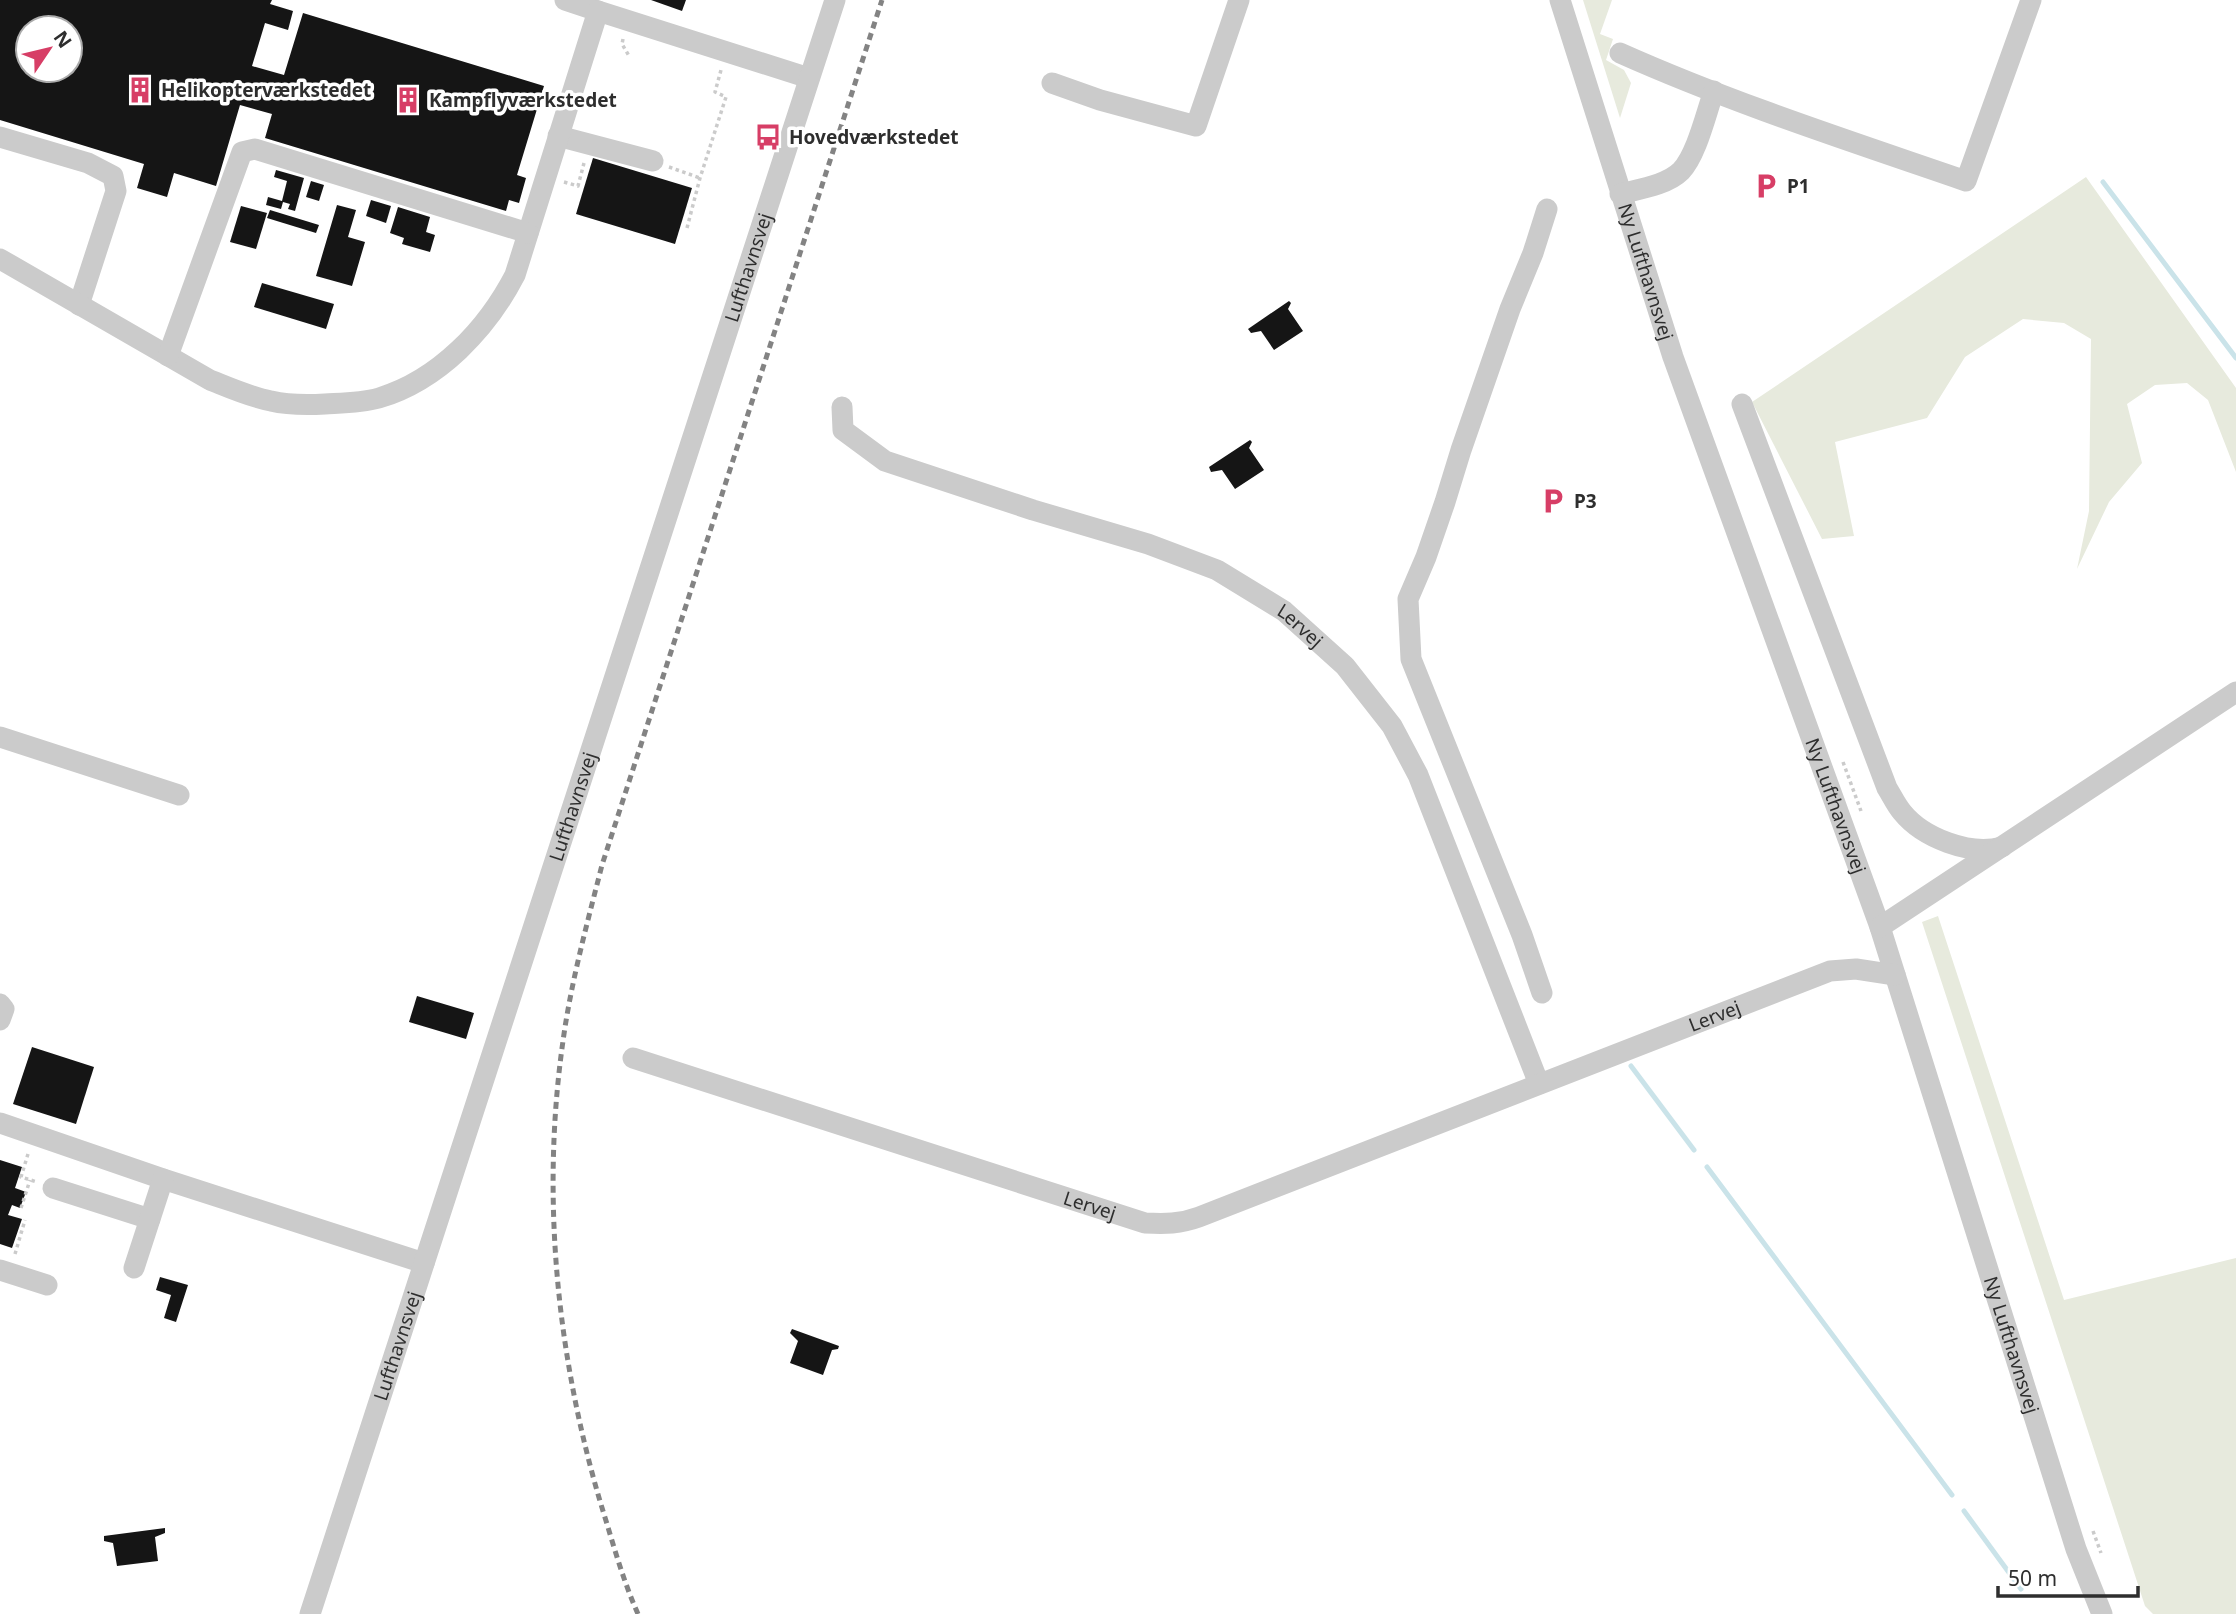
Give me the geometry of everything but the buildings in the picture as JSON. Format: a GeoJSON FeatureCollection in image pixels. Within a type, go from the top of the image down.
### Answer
{"type":"FeatureCollection","features":[{"type":"Feature","properties":{"kind":"street"},"geometry":{"type":"LineString","coordinates":[[565,0],[809,78]]}},
{"type":"Feature","properties":{"kind":"street","name":"Lufthavnsvej"},"geometry":{"type":"LineString","coordinates":[[310,1614],[835,0]]}},
{"type":"Feature","properties":{"kind":"street"},"geometry":{"type":"LineString","coordinates":[[1052,83],[1100,100],[1196,127],[1239,0]]}},
{"type":"Feature","properties":{"kind":"street","name":"Ny Lufthavnsvej"},"geometry":{"type":"LineString","coordinates":[[1560,0],[1673,357],[1880,928],[2076,1549],[2102,1614]]}},
{"type":"Feature","properties":{"kind":"street"},"geometry":{"type":"LineString","coordinates":[[1620,53],[1668,75],[1966,181],[2031,0]]}},
{"type":"Feature","properties":{"kind":"street"},"geometry":{"type":"LineString","coordinates":[[0,259],[210,380],[243,393],[273,401],[323,404],[355,403],[380,397],[427,374],[452,356],[480,330],[502,301],[515,275],[598,11]]}},
{"type":"Feature","properties":{"kind":"street"},"geometry":{"type":"LineString","coordinates":[[1620,194],[1669,179],[1681,171],[1692,152],[1714,91]]}},
{"type":"Feature","properties":{"kind":"street"},"geometry":{"type":"LineString","coordinates":[[558,135],[653,161]]}},
{"type":"Feature","properties":{"kind":"street"},"geometry":{"type":"LineString","coordinates":[[0,137],[88,163],[113,176],[116,191],[79,304]]}},
{"type":"Feature","properties":{"kind":"street"},"geometry":{"type":"LineString","coordinates":[[168,356],[242,152],[255,149],[528,233]]}},
{"type":"Feature","properties":{"kind":"street"},"geometry":{"type":"LineString","coordinates":[[1542,993],[1522,935],[1411,659],[1408,598],[1446,502],[1461,450],[1547,209]]}},
{"type":"Feature","properties":{"kind":"street"},"geometry":{"type":"LineString","coordinates":[[1742,404],[1887,788],[1902,813],[1922,830],[1949,842],[1978,850],[2002,847]]}},
{"type":"Feature","properties":{"kind":"street","name":"Lervej"},"geometry":{"type":"LineString","coordinates":[[842,407],[843,430],[885,461],[1033,510],[1148,544],[1217,570],[1284,611],[1345,666],[1392,726],[1418,775],[1539,1084]]}},
{"type":"Feature","properties":{"kind":"street"},"geometry":{"type":"LineString","coordinates":[[1880,928],[2236,692]]}},
{"type":"Feature","properties":{"kind":"street"},"geometry":{"type":"LineString","coordinates":[[0,737],[179,795]]}},
{"type":"Feature","properties":{"kind":"street","name":"Lervej"},"geometry":{"type":"LineString","coordinates":[[633,1058],[1144,1223],[1168,1225],[1199,1217],[1830,971],[1856,969],[1895,975]]}},
{"type":"Feature","properties":{"kind":"street"},"geometry":{"type":"LineString","coordinates":[[0,1004],[4,1009],[0,1020]]}},
{"type":"Feature","properties":{"kind":"street"},"geometry":{"type":"LineString","coordinates":[[0,1123],[424,1263]]}},
{"type":"Feature","properties":{"kind":"street"},"geometry":{"type":"LineString","coordinates":[[134,1268],[163,1178]]}},
{"type":"Feature","properties":{"kind":"street"},"geometry":{"type":"LineString","coordinates":[[53,1188],[150,1219]]}},
{"type":"Feature","properties":{"kind":"street"},"geometry":{"type":"LineString","coordinates":[[4,1272],[47,1285]]}},
{"type":"Feature","properties":{"kind":"path"},"geometry":{"type":"LineString","coordinates":[[687,229],[726,97],[715,92],[726,50]]}},
{"type":"Feature","properties":{"kind":"path"},"geometry":{"type":"LineString","coordinates":[[653,161],[700,178]]}},
{"type":"Feature","properties":{"kind":"path"},"geometry":{"type":"LineString","coordinates":[[30,1149],[21,1177],[53,1188]]}},
{"type":"Feature","properties":{"kind":"path"},"geometry":{"type":"LineString","coordinates":[[22,1208],[30,1180]]}},
{"type":"Feature","properties":{"kind":"path"},"geometry":{"type":"LineString","coordinates":[[4,1272],[25,1220]]}},
{"type":"Feature","properties":{"kind":"shaded area"},"geometry":{"type":"Polygon","coordinates":[[[1583,0],[1612,0],[1600,34],[1613,39],[1606,60],[1624,70],[1631,83],[1620,118],[1583,0]]]}},
{"type":"Feature","properties":{"kind":"shaded area"},"geometry":{"type":"Polygon","coordinates":[[[2086,177],[2236,388],[2236,472],[2208,400],[2187,383],[2155,385],[2127,404],[2142,463],[2109,502],[2077,569],[2089,511],[2091,339],[2064,323],[2023,319],[1965,357],[1927,418],[1835,442],[1854,536],[1822,539],[1752,402],[2086,177]]]}},
{"type":"Feature","properties":{"kind":"shaded area"},"geometry":{"type":"Polygon","coordinates":[[[1938,916],[2064,1300],[2236,1258],[2236,1614],[2153,1614],[2145,1606],[1922,922],[1938,916]]]}},
{"type":"Feature","properties":{"kind":"waterway"},"geometry":{"type":"LineString","coordinates":[[2103,182],[2236,358]]}},
{"type":"Feature","properties":{"kind":"waterway"},"geometry":{"type":"LineString","coordinates":[[1631,1066],[1694,1150]]}},
{"type":"Feature","properties":{"kind":"waterway"},"geometry":{"type":"LineString","coordinates":[[1707,1167],[1952,1495]]}},
{"type":"Feature","properties":{"kind":"waterway"},"geometry":{"type":"LineString","coordinates":[[1964,1511],[2021,1589]]}},
{"type":"Feature","properties":{"kind":"railway"},"geometry":{"type":"LineString","coordinates":[[638,1614],[617,1558],[590,1465],[565,1346],[558,1285],[553,1163],[556,1102],[566,1019],[602,865],[882,0]]}},
{"type":"Feature","properties":{"kind":"place","name":"Helikopterværkstedet"},"geometry":{"type":"Point","coordinates":[140,90]}},
{"type":"Feature","properties":{"kind":"place","name":"Kampflyværkstedet"},"geometry":{"type":"Point","coordinates":[408,100]}},
{"type":"Feature","properties":{"kind":"place","name":"Hovedværkstedet"},"geometry":{"type":"Point","coordinates":[768,137]}},
{"type":"Feature","properties":{"kind":"place","name":"P1"},"geometry":{"type":"Point","coordinates":[1766,186]}},
{"type":"Feature","properties":{"kind":"place","name":"P3"},"geometry":{"type":"Point","coordinates":[1553,501]}}]}
